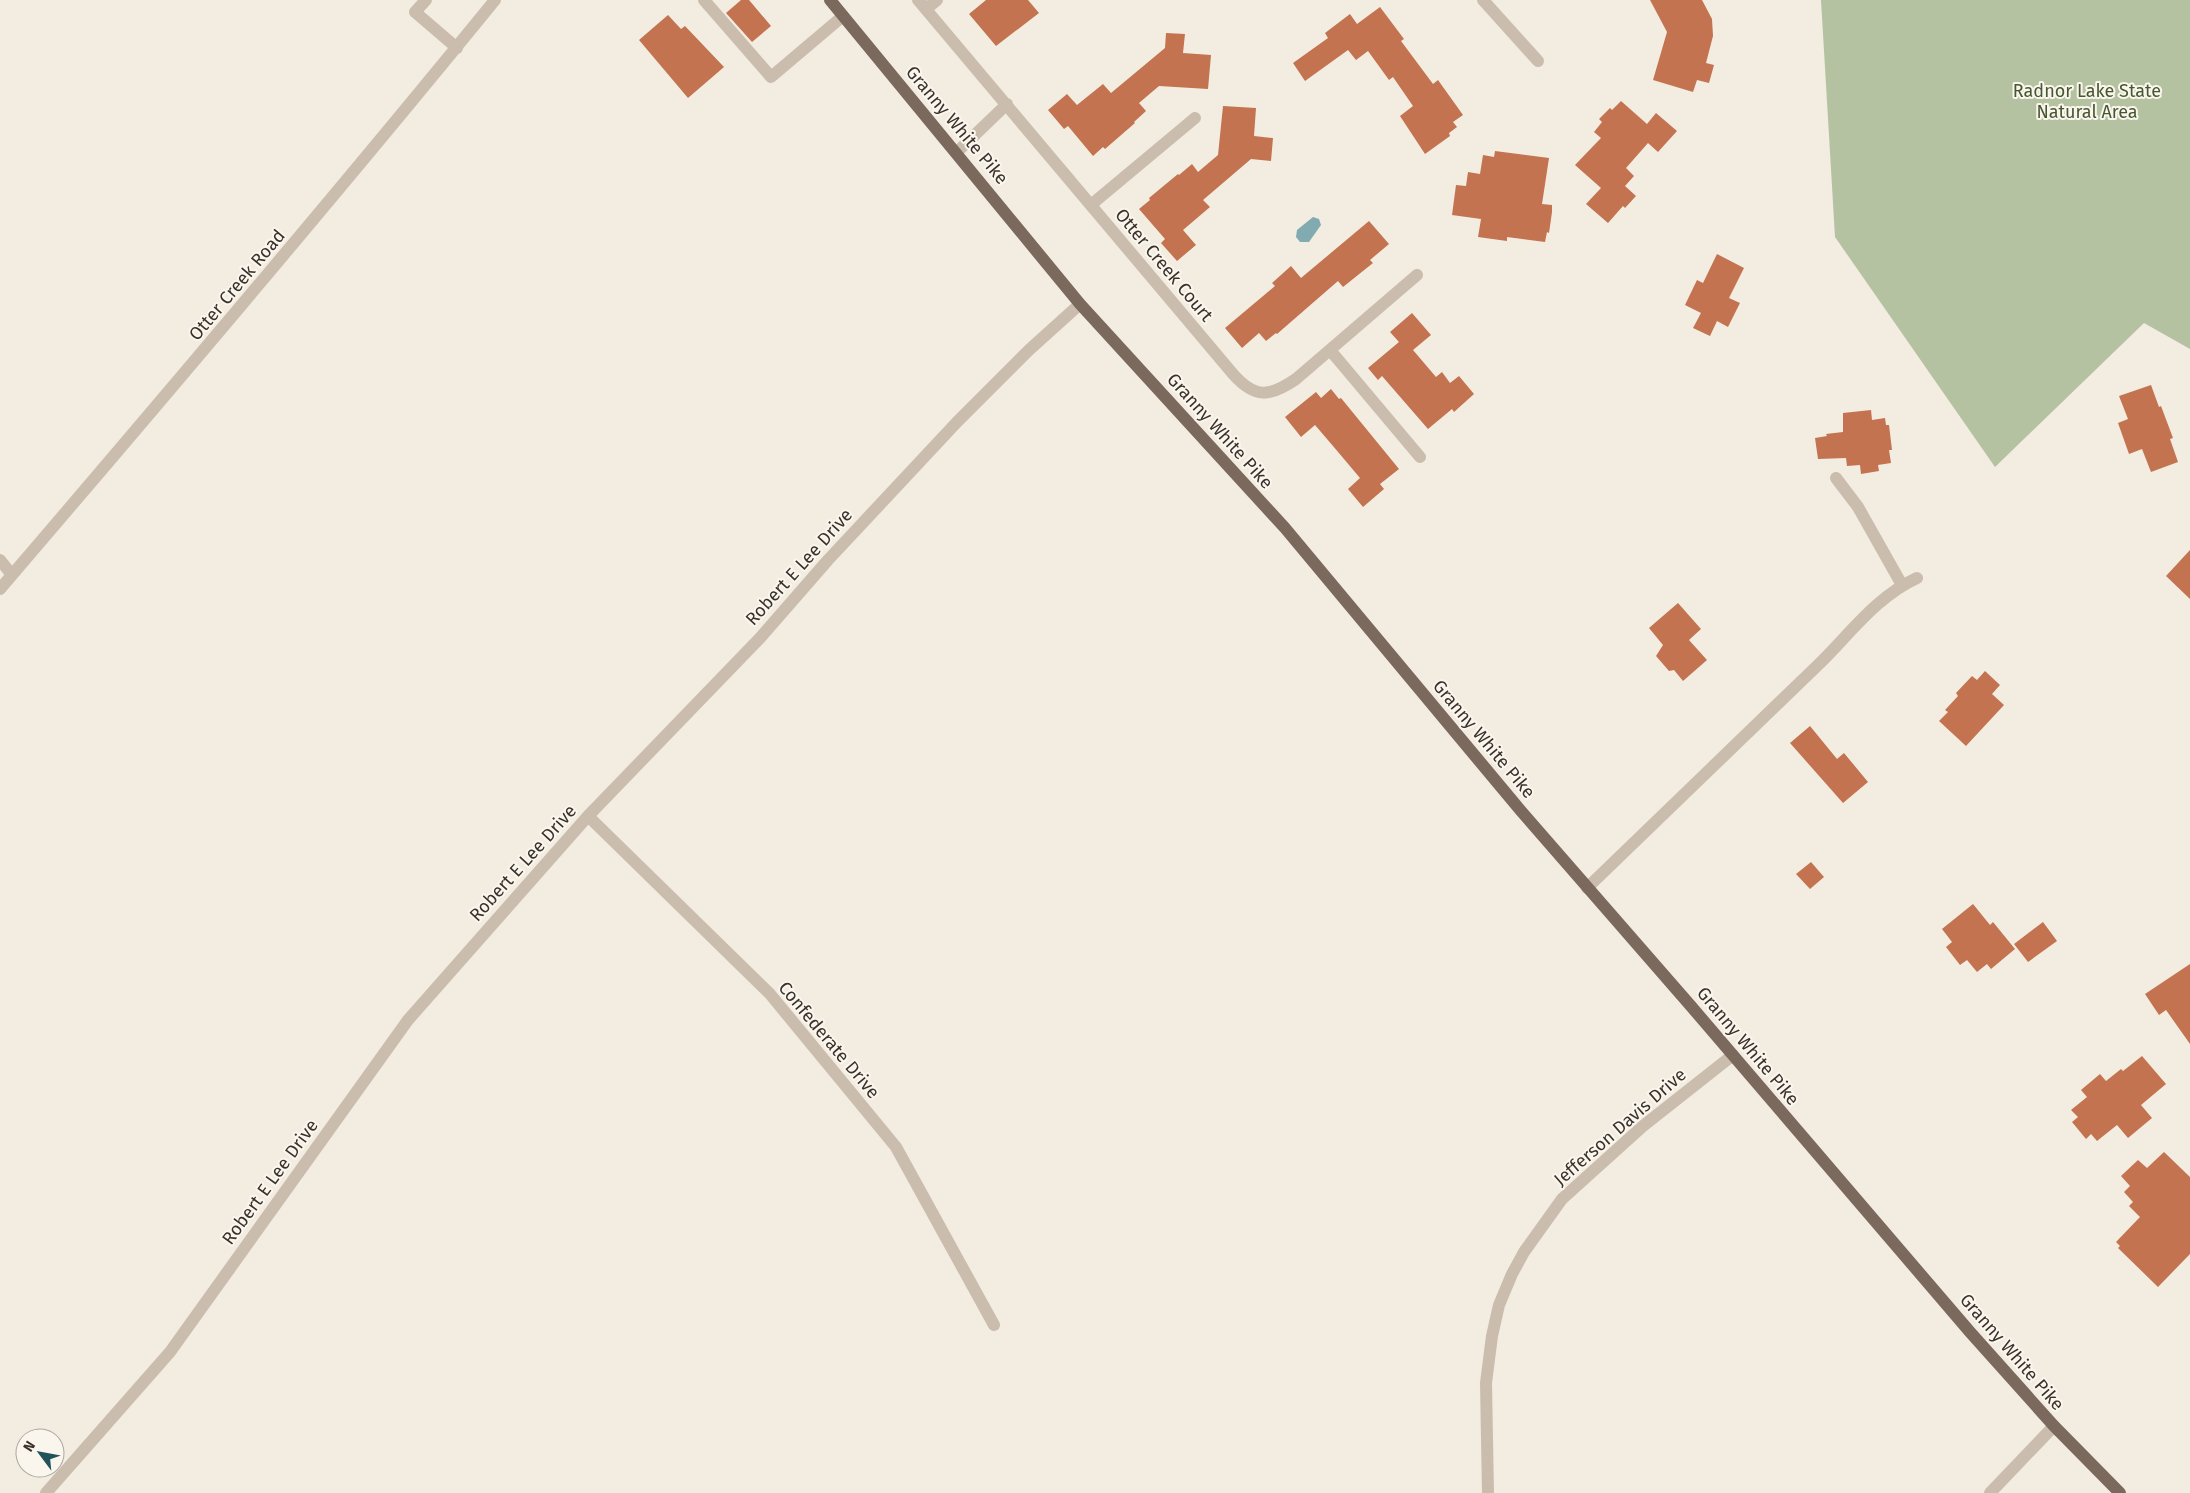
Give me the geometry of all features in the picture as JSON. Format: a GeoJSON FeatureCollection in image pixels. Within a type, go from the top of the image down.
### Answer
{"type":"FeatureCollection","features":[{"type":"Feature","properties":{"kind":"main road","name":"Granny White Pike"},"geometry":{"type":"LineString","coordinates":[[830,0],[957,152],[1080,304],[1286,528],[1587,888],[1970,1332],[2054,1426],[2120,1493]]}},
{"type":"Feature","properties":{"kind":"street"},"geometry":{"type":"LineString","coordinates":[[426,0],[415,12],[457,48]]}},
{"type":"Feature","properties":{"kind":"street","name":"Otter Creek Road"},"geometry":{"type":"LineString","coordinates":[[0,589],[189,369],[496,0]]}},
{"type":"Feature","properties":{"kind":"street"},"geometry":{"type":"LineString","coordinates":[[704,0],[771,77],[843,16]]}},
{"type":"Feature","properties":{"kind":"street"},"geometry":{"type":"LineString","coordinates":[[922,5],[937,0]]}},
{"type":"Feature","properties":{"kind":"street"},"geometry":{"type":"LineString","coordinates":[[1483,0],[1538,61]]}},
{"type":"Feature","properties":{"kind":"street","name":"Otter Creek Court"},"geometry":{"type":"LineString","coordinates":[[922,5],[1092,204],[1233,374],[1241,383],[1252,390],[1264,394],[1284,387],[1417,275]]}},
{"type":"Feature","properties":{"kind":"street"},"geometry":{"type":"LineString","coordinates":[[957,152],[1007,104]]}},
{"type":"Feature","properties":{"kind":"street"},"geometry":{"type":"LineString","coordinates":[[1092,204],[1194,118]]}},
{"type":"Feature","properties":{"kind":"street","name":"Robert E Lee Drive"},"geometry":{"type":"LineString","coordinates":[[46,1493],[170,1352],[408,1020],[588,816],[760,638],[828,560],[977,400],[1080,304]]}},
{"type":"Feature","properties":{"kind":"street"},"geometry":{"type":"LineString","coordinates":[[1330,350],[1420,457]]}},
{"type":"Feature","properties":{"kind":"street"},"geometry":{"type":"LineString","coordinates":[[1836,478],[1858,507],[1902,585]]}},
{"type":"Feature","properties":{"kind":"street"},"geometry":{"type":"LineString","coordinates":[[0,560],[12,575]]}},
{"type":"Feature","properties":{"kind":"street"},"geometry":{"type":"LineString","coordinates":[[1587,888],[1834,650],[1878,604],[1902,585],[1917,578]]}},
{"type":"Feature","properties":{"kind":"street","name":"Confederate Drive"},"geometry":{"type":"LineString","coordinates":[[588,816],[770,994],[896,1147],[994,1325]]}},
{"type":"Feature","properties":{"kind":"street","name":"Jefferson Davis Drive"},"geometry":{"type":"LineString","coordinates":[[1488,1493],[1487,1374],[1492,1336],[1499,1305],[1524,1252],[1562,1199],[1643,1126],[1733,1055]]}},
{"type":"Feature","properties":{"kind":"street"},"geometry":{"type":"LineString","coordinates":[[1990,1493],[2054,1426]]}},
{"type":"Feature","properties":{"kind":"green space","name":"Radnor Lake State Natural Area"},"geometry":{"type":"Polygon","coordinates":[[[1821,0],[2190,0],[2190,349],[2144,323],[1995,467],[1835,237],[1821,0]]]}},
{"type":"Feature","properties":{"kind":"water"},"geometry":{"type":"Polygon","coordinates":[[[1313,217],[1319,219],[1321,225],[1309,242],[1300,242],[1296,237],[1297,230],[1313,217]]]}},
{"type":"Feature","properties":{"kind":"building"},"geometry":{"type":"Polygon","coordinates":[[[741,0],[749,0],[771,26],[752,42],[726,13],[741,0]]]}},
{"type":"Feature","properties":{"kind":"building"},"geometry":{"type":"Polygon","coordinates":[[[986,0],[1028,0],[1039,13],[996,46],[969,14],[986,0]]]}},
{"type":"Feature","properties":{"kind":"building"},"geometry":{"type":"Polygon","coordinates":[[[1650,0],[1702,0],[1712,19],[1713,36],[1706,63],[1714,65],[1709,83],[1697,80],[1693,92],[1653,80],[1667,32],[1650,0]]]}},
{"type":"Feature","properties":{"kind":"building"},"geometry":{"type":"Polygon","coordinates":[[[1380,7],[1404,39],[1401,41],[1433,84],[1438,80],[1463,115],[1453,122],[1457,127],[1449,133],[1450,136],[1425,154],[1400,116],[1413,106],[1393,77],[1389,80],[1368,51],[1356,60],[1348,50],[1305,81],[1293,63],[1328,38],[1325,33],[1350,14],[1357,24],[1380,7]]]}},
{"type":"Feature","properties":{"kind":"building"},"geometry":{"type":"Polygon","coordinates":[[[668,15],[681,29],[685,26],[724,67],[688,98],[639,40],[668,15]]]}},
{"type":"Feature","properties":{"kind":"building"},"geometry":{"type":"Polygon","coordinates":[[[1166,33],[1185,34],[1183,53],[1211,55],[1208,89],[1159,86],[1139,103],[1146,111],[1135,123],[1105,149],[1103,147],[1093,156],[1068,126],[1064,129],[1048,110],[1067,94],[1077,105],[1103,84],[1111,93],[1165,48],[1166,33]]]}},
{"type":"Feature","properties":{"kind":"building"},"geometry":{"type":"Polygon","coordinates":[[[1621,101],[1647,124],[1656,113],[1677,131],[1658,152],[1648,143],[1626,168],[1634,176],[1625,186],[1636,196],[1625,208],[1623,206],[1608,223],[1586,204],[1601,188],[1575,165],[1601,138],[1594,132],[1602,122],[1599,119],[1610,108],[1612,110],[1621,101]]]}},
{"type":"Feature","properties":{"kind":"building"},"geometry":{"type":"Polygon","coordinates":[[[1223,106],[1256,108],[1254,136],[1273,138],[1271,161],[1251,159],[1203,200],[1210,207],[1183,230],[1196,245],[1177,261],[1161,243],[1165,239],[1139,209],[1150,200],[1149,198],[1192,164],[1198,172],[1218,155],[1223,106]]]}},
{"type":"Feature","properties":{"kind":"building"},"geometry":{"type":"Polygon","coordinates":[[[1495,151],[1549,158],[1542,204],[1552,205],[1552,212],[1549,233],[1547,232],[1545,242],[1507,237],[1507,241],[1478,237],[1481,219],[1452,215],[1456,185],[1466,186],[1468,172],[1480,174],[1483,155],[1494,157],[1495,151]]]}},
{"type":"Feature","properties":{"kind":"building"},"geometry":{"type":"Polygon","coordinates":[[[1369,221],[1389,244],[1370,260],[1373,263],[1343,287],[1338,281],[1277,334],[1266,341],[1259,333],[1242,348],[1225,328],[1275,286],[1272,283],[1291,266],[1301,278],[1369,221]]]}},
{"type":"Feature","properties":{"kind":"building"},"geometry":{"type":"Polygon","coordinates":[[[1717,254],[1744,268],[1729,298],[1740,303],[1728,327],[1717,321],[1710,336],[1693,328],[1701,313],[1685,305],[1697,280],[1703,283],[1717,254]]]}},
{"type":"Feature","properties":{"kind":"building"},"geometry":{"type":"Polygon","coordinates":[[[1412,313],[1431,335],[1413,350],[1436,377],[1442,372],[1450,383],[1459,376],[1474,394],[1454,412],[1452,409],[1428,429],[1382,376],[1378,380],[1368,368],[1399,342],[1390,332],[1412,313]]]}},
{"type":"Feature","properties":{"kind":"building"},"geometry":{"type":"Polygon","coordinates":[[[2151,385],[2173,438],[2170,439],[2178,462],[2151,472],[2142,449],[2129,454],[2118,423],[2128,419],[2119,396],[2151,385]]]}},
{"type":"Feature","properties":{"kind":"building"},"geometry":{"type":"Polygon","coordinates":[[[1331,389],[1339,399],[1341,398],[1399,469],[1380,484],[1384,489],[1363,507],[1348,489],[1360,478],[1315,425],[1301,437],[1285,417],[1316,392],[1321,398],[1331,389]]]}},
{"type":"Feature","properties":{"kind":"building"},"geometry":{"type":"Polygon","coordinates":[[[1871,410],[1872,420],[1885,418],[1886,425],[1889,425],[1892,450],[1889,450],[1891,463],[1878,465],[1879,471],[1861,474],[1860,465],[1847,466],[1846,458],[1818,459],[1815,438],[1827,436],[1826,434],[1843,432],[1843,413],[1871,410]]]}},
{"type":"Feature","properties":{"kind":"building"},"geometry":{"type":"Polygon","coordinates":[[[2190,550],[2190,599],[2166,576],[2190,550]]]}},
{"type":"Feature","properties":{"kind":"building"},"geometry":{"type":"Polygon","coordinates":[[[1678,603],[1701,629],[1689,640],[1707,660],[1683,681],[1674,670],[1669,671],[1656,656],[1663,645],[1649,628],[1678,603]]]}},
{"type":"Feature","properties":{"kind":"building"},"geometry":{"type":"Polygon","coordinates":[[[1985,671],[2000,685],[1992,694],[2004,705],[1966,746],[1939,721],[1948,712],[1945,710],[1958,696],[1956,693],[1972,676],[1977,680],[1985,671]]]}},
{"type":"Feature","properties":{"kind":"building"},"geometry":{"type":"Polygon","coordinates":[[[1810,726],[1837,759],[1844,753],[1868,782],[1843,803],[1790,743],[1810,726]]]}},
{"type":"Feature","properties":{"kind":"building"},"geometry":{"type":"Polygon","coordinates":[[[1811,862],[1824,877],[1810,889],[1796,874],[1811,862]]]}},
{"type":"Feature","properties":{"kind":"building"},"geometry":{"type":"Polygon","coordinates":[[[1973,904],[1990,925],[1993,922],[2015,949],[1991,969],[1987,964],[1977,972],[1967,960],[1960,965],[1946,947],[1952,942],[1942,929],[1973,904]]]}},
{"type":"Feature","properties":{"kind":"building"},"geometry":{"type":"Polygon","coordinates":[[[2043,922],[2057,941],[2028,962],[2014,944],[2043,922]]]}},
{"type":"Feature","properties":{"kind":"building"},"geometry":{"type":"Polygon","coordinates":[[[2190,964],[2190,1044],[2166,1010],[2159,1015],[2145,994],[2190,964]]]}},
{"type":"Feature","properties":{"kind":"building"},"geometry":{"type":"Polygon","coordinates":[[[2142,1056],[2166,1084],[2141,1105],[2152,1118],[2128,1138],[2117,1125],[2097,1141],[2091,1134],[2086,1139],[2072,1122],[2078,1117],[2071,1110],[2087,1097],[2081,1090],[2100,1074],[2106,1081],[2142,1056]]]}},
{"type":"Feature","properties":{"kind":"building"},"geometry":{"type":"Polygon","coordinates":[[[2164,1152],[2190,1177],[2190,1254],[2158,1287],[2118,1248],[2120,1246],[2116,1242],[2140,1217],[2129,1206],[2133,1202],[2124,1192],[2130,1186],[2121,1176],[2138,1160],[2147,1168],[2164,1152]]]}}]}
